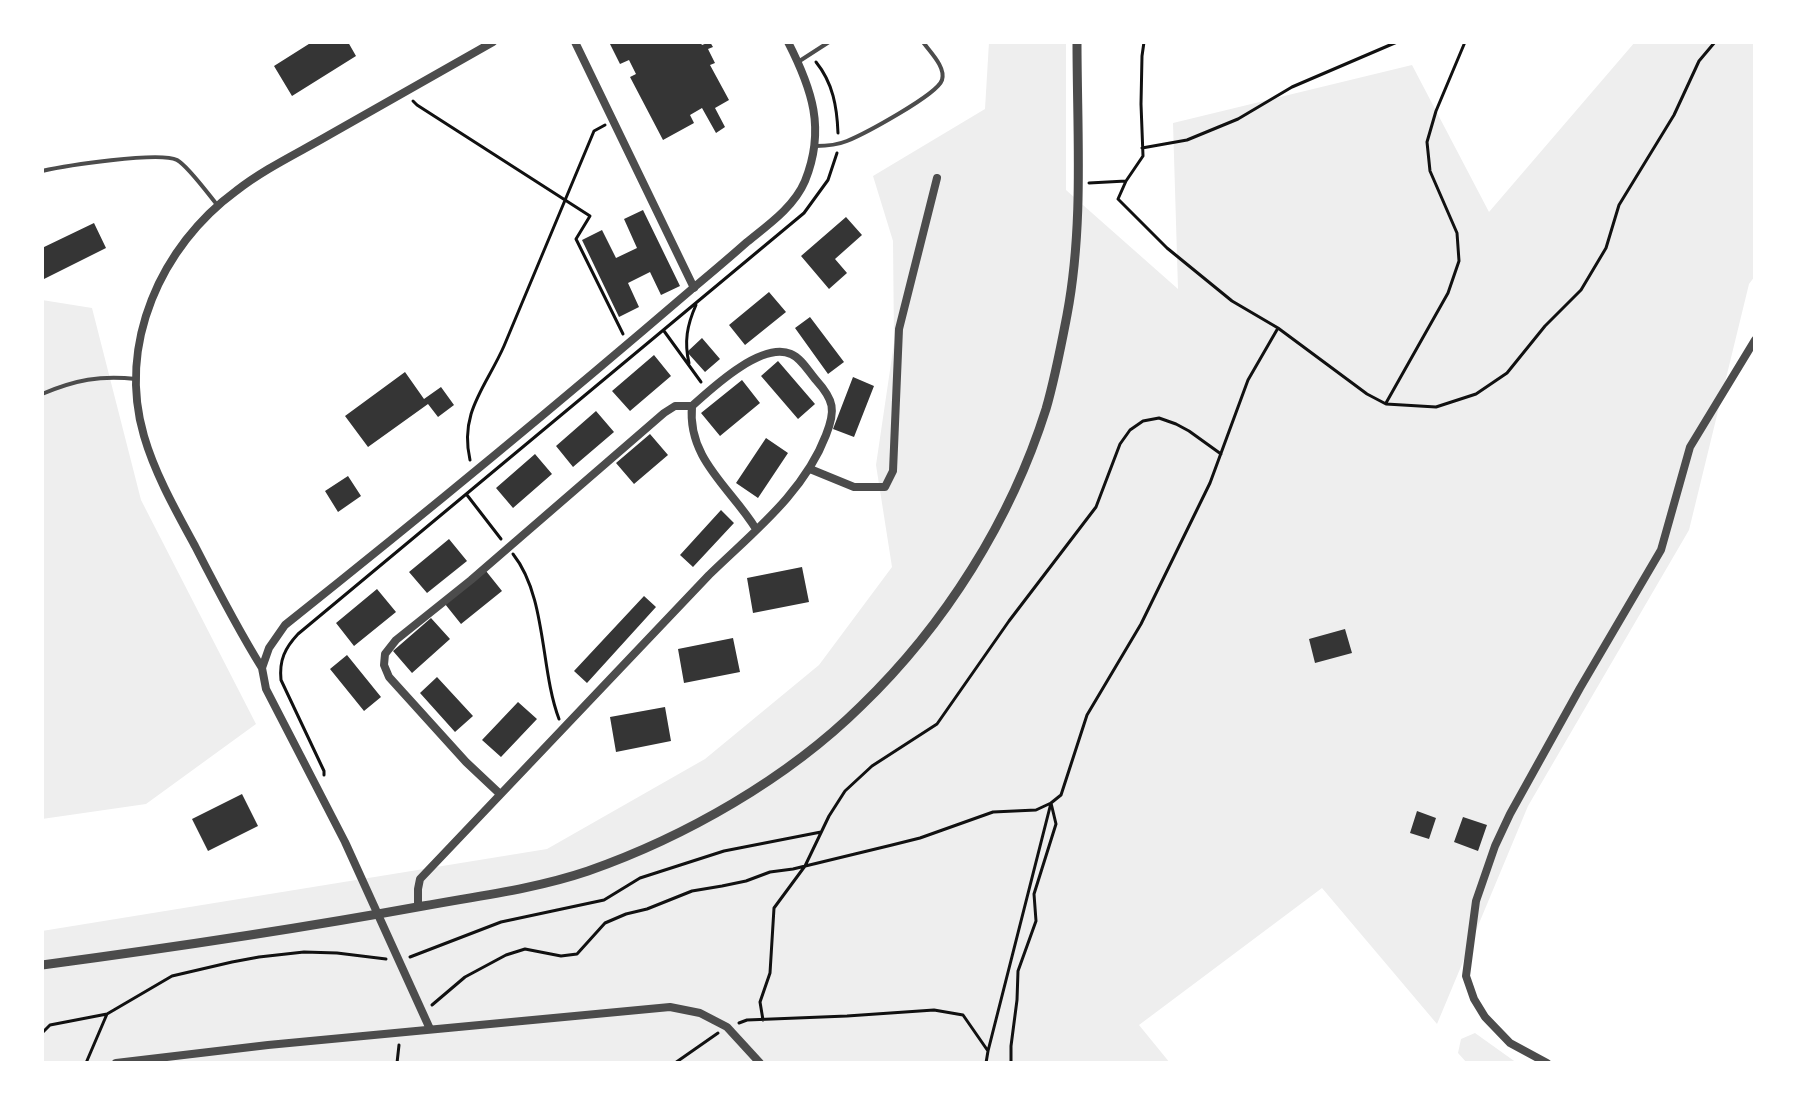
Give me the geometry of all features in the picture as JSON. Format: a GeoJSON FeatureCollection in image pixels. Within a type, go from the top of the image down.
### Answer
{"type":"FeatureCollection","features":[{"type":"Feature","properties":{"kind":"street"},"geometry":{"type":"LineString","coordinates":[[430,1029],[345,842],[266,689],[262,668],[239,631],[156,468],[138,409],[138,343],[151,299],[171,258],[198,224],[235,191],[493,42]]}},
{"type":"Feature","properties":{"kind":"street"},"geometry":{"type":"LineString","coordinates":[[575,42],[694,288]]}},
{"type":"Feature","properties":{"kind":"street"},"geometry":{"type":"LineString","coordinates":[[262,668],[269,648],[285,625],[694,288],[793,201],[804,182],[816,133],[811,93],[788,42]]}},
{"type":"Feature","properties":{"kind":"street"},"geometry":{"type":"LineString","coordinates":[[42,965],[378,915],[535,886],[584,873],[665,840],[755,789],[828,736],[900,665],[961,585],[1011,496],[1031,449],[1046,406],[1068,310],[1077,229],[1077,42]]}},
{"type":"Feature","properties":{"kind":"street"},"geometry":{"type":"LineString","coordinates":[[810,469],[854,487],[885,487],[893,471],[899,329],[937,178]]}},
{"type":"Feature","properties":{"kind":"street"},"geometry":{"type":"LineString","coordinates":[[1547,1063],[1510,1043],[1485,1017],[1474,999],[1466,976],[1476,901],[1510,814],[1661,550],[1690,447],[1755,340]]}},
{"type":"Feature","properties":{"kind":"street"},"geometry":{"type":"LineString","coordinates":[[418,907],[420,879],[709,575],[756,529],[801,482],[810,469],[827,434],[831,400],[795,355],[786,352],[772,352],[754,358],[692,406],[694,437],[702,455],[756,529]]}},
{"type":"Feature","properties":{"kind":"street"},"geometry":{"type":"LineString","coordinates":[[500,794],[466,762],[389,677],[384,665],[385,654],[396,640],[509,548],[664,413],[675,406],[692,406]]}},
{"type":"Feature","properties":{"kind":"street"},"geometry":{"type":"LineString","coordinates":[[116,1063],[268,1045],[670,1007],[700,1013],[727,1027],[759,1061]]}},
{"type":"Feature","properties":{"kind":"lane"},"geometry":{"type":"LineString","coordinates":[[798,62],[829,42]]}},
{"type":"Feature","properties":{"kind":"lane"},"geometry":{"type":"LineString","coordinates":[[814,147],[838,143],[858,135],[937,89],[943,78],[942,69],[923,42]]}},
{"type":"Feature","properties":{"kind":"lane"},"geometry":{"type":"LineString","coordinates":[[42,171],[143,158],[169,158],[179,161],[218,206]]}},
{"type":"Feature","properties":{"kind":"lane"},"geometry":{"type":"LineString","coordinates":[[42,394],[96,377],[136,379]]}},
{"type":"Feature","properties":{"kind":"path"},"geometry":{"type":"LineString","coordinates":[[1144,42],[1141,104],[1143,156],[1118,199],[1167,248],[1232,301],[1278,328],[1367,394],[1386,404],[1436,407],[1476,394],[1507,373],[1545,326],[1581,290],[1606,248],[1619,205],[1674,115],[1699,61],[1715,42]]}},
{"type":"Feature","properties":{"kind":"path"},"geometry":{"type":"LineString","coordinates":[[1142,148],[1187,140],[1238,119],[1292,87],[1397,42]]}},
{"type":"Feature","properties":{"kind":"path"},"geometry":{"type":"LineString","coordinates":[[1386,404],[1448,293],[1459,261],[1457,233],[1430,171],[1427,142],[1436,111],[1465,42]]}},
{"type":"Feature","properties":{"kind":"path"},"geometry":{"type":"LineString","coordinates":[[322,798],[324,771],[281,680],[282,655],[287,646],[804,213],[828,180],[838,143],[830,84],[810,55]]}},
{"type":"Feature","properties":{"kind":"path"},"geometry":{"type":"LineString","coordinates":[[407,91],[417,105],[590,216],[576,239],[628,343]]}},
{"type":"Feature","properties":{"kind":"path"},"geometry":{"type":"LineString","coordinates":[[472,473],[468,452],[469,417],[475,401],[504,346],[594,131],[613,121]]}},
{"type":"Feature","properties":{"kind":"path"},"geometry":{"type":"LineString","coordinates":[[1077,181],[1095,184],[1126,181]]}},
{"type":"Feature","properties":{"kind":"path"},"geometry":{"type":"LineString","coordinates":[[689,363],[685,350],[686,334],[697,303],[694,288]]}},
{"type":"Feature","properties":{"kind":"path"},"geometry":{"type":"LineString","coordinates":[[422,1012],[465,977],[506,955],[525,949],[561,956],[577,954],[605,923],[692,891],[734,884],[770,872],[920,838],[993,812],[1036,810],[1051,803],[1061,795],[1087,715],[1141,624],[1210,483],[1248,380],[1278,328]]}},
{"type":"Feature","properties":{"kind":"path"},"geometry":{"type":"LineString","coordinates":[[664,331],[708,391]]}},
{"type":"Feature","properties":{"kind":"path"},"geometry":{"type":"LineString","coordinates":[[763,1020],[760,1002],[770,973],[774,908],[805,866],[845,791],[872,766],[937,724],[1009,621],[1096,507],[1120,444],[1130,430],[1143,421],[1159,418],[1189,431],[1221,454]]}},
{"type":"Feature","properties":{"kind":"path"},"geometry":{"type":"LineString","coordinates":[[467,495],[509,548],[531,589],[550,688],[562,729]]}},
{"type":"Feature","properties":{"kind":"path"},"geometry":{"type":"LineString","coordinates":[[986,1063],[1051,803]]}},
{"type":"Feature","properties":{"kind":"path"},"geometry":{"type":"LineString","coordinates":[[1011,1063],[1018,971],[1036,921],[1034,894],[1056,824],[1051,803]]}},
{"type":"Feature","properties":{"kind":"path"},"geometry":{"type":"LineString","coordinates":[[42,1033],[50,1025],[107,1014],[172,976],[259,957],[304,952],[398,960],[501,922],[604,900],[640,878],[724,851],[821,832]]}},
{"type":"Feature","properties":{"kind":"path"},"geometry":{"type":"LineString","coordinates":[[675,1063],[727,1027],[747,1020],[934,1010],[963,1015],[988,1051]]}},
{"type":"Feature","properties":{"kind":"path"},"geometry":{"type":"LineString","coordinates":[[86,1063],[107,1014]]}},
{"type":"Feature","properties":{"kind":"path"},"geometry":{"type":"LineString","coordinates":[[397,1063],[400,1033]]}},
{"type":"Feature","properties":{"kind":"shaded area"},"geometry":{"type":"Polygon","coordinates":[[[989,42],[1066,42],[1066,190],[1178,289],[1173,123],[1412,65],[1489,212],[1635,42],[1755,42],[1755,276],[1749,284],[1689,530],[1528,806],[1437,1024],[1322,888],[1139,1025],[1170,1063],[42,1063],[42,931],[547,849],[705,759],[819,665],[892,567],[876,465],[894,343],[893,241],[873,176],[985,109],[989,42]]]}},
{"type":"Feature","properties":{"kind":"shaded area"},"geometry":{"type":"Polygon","coordinates":[[[42,300],[92,308],[141,500],[256,724],[146,804],[42,819],[42,300]]]}},
{"type":"Feature","properties":{"kind":"shaded area"},"geometry":{"type":"Polygon","coordinates":[[[1475,1033],[1517,1063],[1467,1063],[1458,1053],[1461,1039],[1475,1033]]]}},
{"type":"Feature","properties":{"kind":"building"},"geometry":{"type":"Polygon","coordinates":[[[312,42],[348,42],[356,56],[292,96],[274,66],[312,42]]]}},
{"type":"Feature","properties":{"kind":"building"},"geometry":{"type":"Polygon","coordinates":[[[609,42],[700,42],[702,45],[710,42],[713,47],[708,49],[715,63],[710,65],[729,100],[715,108],[725,127],[716,133],[702,108],[690,115],[694,123],[663,140],[630,77],[636,74],[629,60],[620,64],[609,42]]]}},
{"type":"Feature","properties":{"kind":"building"},"geometry":{"type":"Polygon","coordinates":[[[643,210],[680,286],[661,295],[650,272],[628,283],[639,307],[619,317],[582,240],[602,230],[616,258],[637,248],[624,219],[643,210]]]}},
{"type":"Feature","properties":{"kind":"building"},"geometry":{"type":"Polygon","coordinates":[[[846,217],[862,235],[835,259],[847,273],[829,289],[801,256],[846,217]]]}},
{"type":"Feature","properties":{"kind":"building"},"geometry":{"type":"Polygon","coordinates":[[[94,223],[106,248],[42,280],[42,248],[94,223]]]}},
{"type":"Feature","properties":{"kind":"building"},"geometry":{"type":"Polygon","coordinates":[[[769,292],[786,312],[745,345],[729,325],[769,292]]]}},
{"type":"Feature","properties":{"kind":"building"},"geometry":{"type":"Polygon","coordinates":[[[810,317],[844,362],[828,374],[795,328],[810,317]]]}},
{"type":"Feature","properties":{"kind":"building"},"geometry":{"type":"Polygon","coordinates":[[[702,338],[720,359],[705,372],[687,352],[702,338]]]}},
{"type":"Feature","properties":{"kind":"building"},"geometry":{"type":"Polygon","coordinates":[[[654,355],[671,376],[630,411],[612,391],[654,355]]]}},
{"type":"Feature","properties":{"kind":"building"},"geometry":{"type":"Polygon","coordinates":[[[778,361],[815,404],[798,419],[761,376],[778,361]]]}},
{"type":"Feature","properties":{"kind":"building"},"geometry":{"type":"Polygon","coordinates":[[[405,372],[424,399],[441,387],[454,405],[438,417],[428,404],[368,447],[345,416],[405,372]]]}},
{"type":"Feature","properties":{"kind":"building"},"geometry":{"type":"Polygon","coordinates":[[[853,377],[874,386],[854,437],[833,429],[853,377]]]}},
{"type":"Feature","properties":{"kind":"building"},"geometry":{"type":"Polygon","coordinates":[[[742,380],[760,403],[720,436],[701,413],[742,380]]]}},
{"type":"Feature","properties":{"kind":"building"},"geometry":{"type":"Polygon","coordinates":[[[596,411],[614,432],[573,467],[556,446],[596,411]]]}},
{"type":"Feature","properties":{"kind":"building"},"geometry":{"type":"Polygon","coordinates":[[[650,434],[668,455],[634,484],[616,463],[650,434]]]}},
{"type":"Feature","properties":{"kind":"building"},"geometry":{"type":"Polygon","coordinates":[[[766,438],[788,453],[758,498],[736,483],[766,438]]]}},
{"type":"Feature","properties":{"kind":"building"},"geometry":{"type":"Polygon","coordinates":[[[535,454],[552,474],[513,508],[496,488],[535,454]]]}},
{"type":"Feature","properties":{"kind":"building"},"geometry":{"type":"Polygon","coordinates":[[[348,476],[361,496],[338,512],[325,491],[348,476]]]}},
{"type":"Feature","properties":{"kind":"building"},"geometry":{"type":"Polygon","coordinates":[[[721,510],[734,523],[693,567],[680,555],[721,510]]]}},
{"type":"Feature","properties":{"kind":"building"},"geometry":{"type":"Polygon","coordinates":[[[449,539],[467,561],[427,593],[409,572],[449,539]]]}},
{"type":"Feature","properties":{"kind":"building"},"geometry":{"type":"Polygon","coordinates":[[[802,567],[809,602],[753,613],[747,578],[802,567]]]}},
{"type":"Feature","properties":{"kind":"building"},"geometry":{"type":"Polygon","coordinates":[[[486,571],[502,591],[461,624],[445,604],[486,571]]]}},
{"type":"Feature","properties":{"kind":"building"},"geometry":{"type":"Polygon","coordinates":[[[377,589],[396,612],[354,646],[336,623],[377,589]]]}},
{"type":"Feature","properties":{"kind":"building"},"geometry":{"type":"Polygon","coordinates":[[[644,596],[656,607],[587,683],[574,671],[644,596]]]}},
{"type":"Feature","properties":{"kind":"building"},"geometry":{"type":"Polygon","coordinates":[[[431,618],[450,639],[412,673],[393,651],[431,618]]]}},
{"type":"Feature","properties":{"kind":"building"},"geometry":{"type":"Polygon","coordinates":[[[1345,629],[1352,653],[1315,663],[1309,639],[1345,629]]]}},
{"type":"Feature","properties":{"kind":"building"},"geometry":{"type":"Polygon","coordinates":[[[733,638],[740,672],[684,683],[678,649],[733,638]]]}},
{"type":"Feature","properties":{"kind":"building"},"geometry":{"type":"Polygon","coordinates":[[[347,655],[381,697],[364,711],[330,669],[347,655]]]}},
{"type":"Feature","properties":{"kind":"building"},"geometry":{"type":"Polygon","coordinates":[[[437,677],[473,716],[455,732],[420,693],[437,677]]]}},
{"type":"Feature","properties":{"kind":"building"},"geometry":{"type":"Polygon","coordinates":[[[518,702],[537,719],[501,757],[482,740],[518,702]]]}},
{"type":"Feature","properties":{"kind":"building"},"geometry":{"type":"Polygon","coordinates":[[[665,707],[671,741],[616,752],[610,717],[665,707]]]}},
{"type":"Feature","properties":{"kind":"building"},"geometry":{"type":"Polygon","coordinates":[[[242,794],[258,826],[208,851],[192,819],[242,794]]]}},
{"type":"Feature","properties":{"kind":"building"},"geometry":{"type":"Polygon","coordinates":[[[1417,811],[1436,818],[1429,839],[1410,833],[1417,811]]]}},
{"type":"Feature","properties":{"kind":"building"},"geometry":{"type":"Polygon","coordinates":[[[1463,817],[1487,825],[1478,851],[1454,842],[1463,817]]]}}]}
